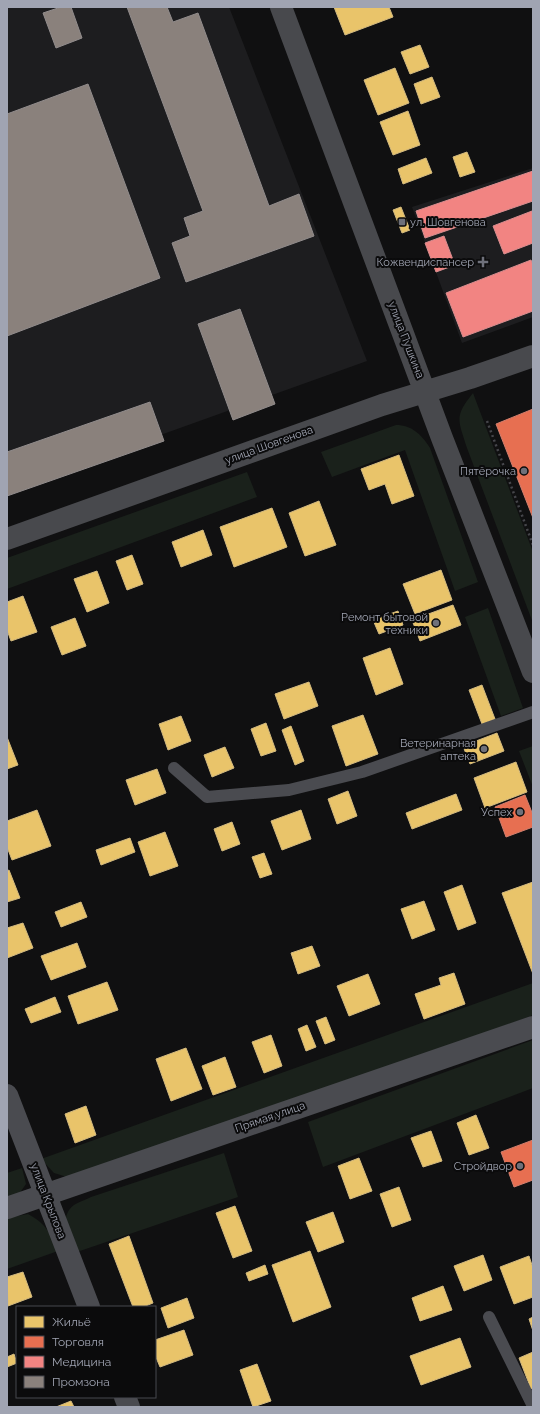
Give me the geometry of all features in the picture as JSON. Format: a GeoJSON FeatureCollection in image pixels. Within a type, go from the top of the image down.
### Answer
{"type":"FeatureCollection","features":[{"type":"Feature","properties":{"kind":"main road","name":"улица Пушкина"},"geometry":{"type":"LineString","coordinates":[[281,7],[442,438],[533,672]]}},
{"type":"Feature","properties":{"kind":"main road","name":"улица Шовгенова"},"geometry":{"type":"LineString","coordinates":[[7,539],[382,405],[426,392],[533,356]]}},
{"type":"Feature","properties":{"kind":"street","name":"Прямая улица"},"geometry":{"type":"LineString","coordinates":[[7,1208],[533,1027]]}},
{"type":"Feature","properties":{"kind":"street","name":"улица Крылова"},"geometry":{"type":"LineString","coordinates":[[7,1095],[89,1306]]}},
{"type":"Feature","properties":{"kind":"lane"},"geometry":{"type":"LineString","coordinates":[[174,768],[207,797],[289,790],[362,772],[533,712]]}},
{"type":"Feature","properties":{"kind":"lane"},"geometry":{"type":"LineString","coordinates":[[489,1317],[533,1406]]}},
{"type":"Feature","properties":{"kind":"path"},"geometry":{"type":"LineString","coordinates":[[487,421],[533,545]]}},
{"type":"Feature","properties":{"kind":"shaded area"},"geometry":{"type":"Polygon","coordinates":[[[7,7],[229,7],[367,361],[7,490],[7,7]]]}},
{"type":"Feature","properties":{"kind":"shaded area","name":"Кожвендиспансер"},"geometry":{"type":"Polygon","coordinates":[[[533,168],[533,317],[462,343],[412,207],[533,168]]]}},
{"type":"Feature","properties":{"kind":"shaded area"},"geometry":{"type":"Polygon","coordinates":[[[473,393],[533,552],[533,623],[461,431],[460,413],[473,393]]]}},
{"type":"Feature","properties":{"kind":"shaded area"},"geometry":{"type":"Polygon","coordinates":[[[396,425],[402,425],[412,429],[424,439],[430,448],[478,582],[455,591],[405,450],[332,477],[321,452],[396,425]]]}},
{"type":"Feature","properties":{"kind":"shaded area"},"geometry":{"type":"Polygon","coordinates":[[[247,472],[257,497],[7,589],[7,558],[247,472]]]}},
{"type":"Feature","properties":{"kind":"shaded area"},"geometry":{"type":"Polygon","coordinates":[[[488,608],[523,708],[501,716],[465,617],[488,608]]]}},
{"type":"Feature","properties":{"kind":"shaded area"},"geometry":{"type":"Polygon","coordinates":[[[533,746],[533,787],[519,751],[533,746]]]}},
{"type":"Feature","properties":{"kind":"shaded area"},"geometry":{"type":"Polygon","coordinates":[[[533,983],[533,1015],[497,1029],[67,1177],[54,1173],[41,1159],[533,983]]]}},
{"type":"Feature","properties":{"kind":"shaded area"},"geometry":{"type":"Polygon","coordinates":[[[533,1040],[533,1088],[323,1167],[308,1122],[533,1040]]]}},
{"type":"Feature","properties":{"kind":"shaded area"},"geometry":{"type":"Polygon","coordinates":[[[224,1153],[238,1197],[74,1253],[66,1228],[66,1222],[69,1210],[74,1205],[91,1197],[224,1153]]]}},
{"type":"Feature","properties":{"kind":"shaded area"},"geometry":{"type":"Polygon","coordinates":[[[22,1168],[26,1184],[19,1194],[7,1198],[7,1173],[22,1168]]]}},
{"type":"Feature","properties":{"kind":"shaded area"},"geometry":{"type":"Polygon","coordinates":[[[28,1214],[34,1217],[47,1229],[58,1251],[7,1269],[7,1218],[28,1214]]]}},
{"type":"Feature","properties":{"kind":"building: Жильё"},"geometry":{"type":"Polygon","coordinates":[[[334,7],[389,7],[393,17],[345,35],[334,7]]]}},
{"type":"Feature","properties":{"kind":"building: Жильё"},"geometry":{"type":"Polygon","coordinates":[[[420,45],[429,67],[410,74],[401,52],[420,45]]]}},
{"type":"Feature","properties":{"kind":"building: Жильё"},"geometry":{"type":"Polygon","coordinates":[[[395,68],[409,103],[378,115],[364,80],[395,68]]]}},
{"type":"Feature","properties":{"kind":"building: Жильё"},"geometry":{"type":"Polygon","coordinates":[[[432,77],[440,97],[421,104],[414,84],[432,77]]]}},
{"type":"Feature","properties":{"kind":"building: Жильё"},"geometry":{"type":"Polygon","coordinates":[[[408,111],[420,145],[393,155],[380,122],[408,111]]]}},
{"type":"Feature","properties":{"kind":"building: Жильё"},"geometry":{"type":"Polygon","coordinates":[[[467,152],[475,172],[460,177],[453,157],[467,152]]]}},
{"type":"Feature","properties":{"kind":"building: Жильё"},"geometry":{"type":"Polygon","coordinates":[[[426,158],[432,173],[403,184],[398,169],[426,158]]]}},
{"type":"Feature","properties":{"kind":"building: Жильё"},"geometry":{"type":"Polygon","coordinates":[[[401,207],[410,230],[402,233],[393,210],[401,207]]]}},
{"type":"Feature","properties":{"kind":"building: Жильё"},"geometry":{"type":"Polygon","coordinates":[[[399,455],[414,496],[392,504],[385,484],[369,490],[361,469],[399,455]]]}},
{"type":"Feature","properties":{"kind":"building: Жильё"},"geometry":{"type":"Polygon","coordinates":[[[319,501],[336,545],[305,556],[289,513],[319,501]]]}},
{"type":"Feature","properties":{"kind":"building: Жильё"},"geometry":{"type":"Polygon","coordinates":[[[272,508],[287,547],[234,567],[220,527],[272,508]]]}},
{"type":"Feature","properties":{"kind":"building: Жильё"},"geometry":{"type":"Polygon","coordinates":[[[203,530],[212,555],[181,567],[172,542],[203,530]]]}},
{"type":"Feature","properties":{"kind":"building: Жильё"},"geometry":{"type":"Polygon","coordinates":[[[132,555],[143,584],[127,590],[116,561],[132,555]]]}},
{"type":"Feature","properties":{"kind":"building: Жильё"},"geometry":{"type":"Polygon","coordinates":[[[441,570],[452,600],[415,614],[403,584],[441,570]]]}},
{"type":"Feature","properties":{"kind":"building: Жильё"},"geometry":{"type":"Polygon","coordinates":[[[97,571],[109,603],[87,612],[74,579],[97,571]]]}},
{"type":"Feature","properties":{"kind":"building: Жильё"},"geometry":{"type":"Polygon","coordinates":[[[23,596],[37,632],[11,641],[7,630],[7,602],[23,596]]]}},
{"type":"Feature","properties":{"kind":"building: Жильё","name":"Ремонт бытовой техники"},"geometry":{"type":"Polygon","coordinates":[[[453,605],[461,625],[420,641],[412,620],[453,605]]]}},
{"type":"Feature","properties":{"kind":"building: Жильё"},"geometry":{"type":"Polygon","coordinates":[[[398,611],[403,625],[379,634],[373,620],[398,611]]]}},
{"type":"Feature","properties":{"kind":"building: Жильё"},"geometry":{"type":"Polygon","coordinates":[[[75,618],[86,646],[62,655],[51,627],[75,618]]]}},
{"type":"Feature","properties":{"kind":"building: Жильё"},"geometry":{"type":"Polygon","coordinates":[[[390,648],[403,684],[376,695],[363,658],[390,648]]]}},
{"type":"Feature","properties":{"kind":"building: Жильё"},"geometry":{"type":"Polygon","coordinates":[[[309,682],[318,706],[284,719],[275,694],[309,682]]]}},
{"type":"Feature","properties":{"kind":"building: Жильё"},"geometry":{"type":"Polygon","coordinates":[[[482,685],[495,719],[482,724],[469,690],[482,685]]]}},
{"type":"Feature","properties":{"kind":"building: Жильё"},"geometry":{"type":"Polygon","coordinates":[[[363,715],[378,754],[346,766],[332,726],[363,715]]]}},
{"type":"Feature","properties":{"kind":"building: Жильё"},"geometry":{"type":"Polygon","coordinates":[[[181,716],[191,741],[168,750],[159,724],[181,716]]]}},
{"type":"Feature","properties":{"kind":"building: Жильё"},"geometry":{"type":"Polygon","coordinates":[[[266,723],[276,751],[261,756],[251,729],[266,723]]]}},
{"type":"Feature","properties":{"kind":"building: Жильё"},"geometry":{"type":"Polygon","coordinates":[[[291,726],[304,761],[295,765],[282,730],[291,726]]]}},
{"type":"Feature","properties":{"kind":"building: Жильё","name":"Ветеринарная аптека"},"geometry":{"type":"Polygon","coordinates":[[[497,733],[504,751],[470,764],[463,746],[497,733]]]}},
{"type":"Feature","properties":{"kind":"building: Жильё"},"geometry":{"type":"Polygon","coordinates":[[[7,737],[18,765],[7,769],[7,737]]]}},
{"type":"Feature","properties":{"kind":"building: Жильё"},"geometry":{"type":"Polygon","coordinates":[[[225,747],[234,768],[212,777],[204,755],[225,747]]]}},
{"type":"Feature","properties":{"kind":"building: Жильё"},"geometry":{"type":"Polygon","coordinates":[[[516,762],[527,792],[485,808],[474,778],[516,762]]]}},
{"type":"Feature","properties":{"kind":"building: Жильё"},"geometry":{"type":"Polygon","coordinates":[[[157,769],[166,793],[135,805],[126,780],[157,769]]]}},
{"type":"Feature","properties":{"kind":"building: Жильё"},"geometry":{"type":"Polygon","coordinates":[[[348,791],[357,816],[337,824],[328,799],[348,791]]]}},
{"type":"Feature","properties":{"kind":"building: Жильё"},"geometry":{"type":"Polygon","coordinates":[[[456,794],[462,810],[412,829],[406,813],[456,794]]]}},
{"type":"Feature","properties":{"kind":"building: Жильё"},"geometry":{"type":"Polygon","coordinates":[[[37,810],[51,846],[12,860],[7,847],[7,821],[37,810]]]}},
{"type":"Feature","properties":{"kind":"building: Жильё"},"geometry":{"type":"Polygon","coordinates":[[[301,810],[311,839],[282,850],[271,821],[301,810]]]}},
{"type":"Feature","properties":{"kind":"building: Жильё"},"geometry":{"type":"Polygon","coordinates":[[[232,822],[240,844],[222,851],[214,829],[232,822]]]}},
{"type":"Feature","properties":{"kind":"building: Жильё"},"geometry":{"type":"Polygon","coordinates":[[[165,832],[178,866],[150,876],[138,842],[165,832]]]}},
{"type":"Feature","properties":{"kind":"building: Жильё"},"geometry":{"type":"Polygon","coordinates":[[[130,838],[135,852],[101,865],[96,850],[130,838]]]}},
{"type":"Feature","properties":{"kind":"building: Жильё"},"geometry":{"type":"Polygon","coordinates":[[[264,853],[272,874],[260,878],[252,857],[264,853]]]}},
{"type":"Feature","properties":{"kind":"building: Жильё"},"geometry":{"type":"Polygon","coordinates":[[[9,870],[20,898],[7,902],[7,871],[9,870]]]}},
{"type":"Feature","properties":{"kind":"building: Жильё"},"geometry":{"type":"Polygon","coordinates":[[[533,882],[533,974],[502,893],[533,882]]]}},
{"type":"Feature","properties":{"kind":"building: Жильё"},"geometry":{"type":"Polygon","coordinates":[[[462,885],[476,923],[458,930],[444,892],[462,885]]]}},
{"type":"Feature","properties":{"kind":"building: Жильё"},"geometry":{"type":"Polygon","coordinates":[[[424,901],[435,930],[412,939],[401,909],[424,901]]]}},
{"type":"Feature","properties":{"kind":"building: Жильё"},"geometry":{"type":"Polygon","coordinates":[[[81,902],[87,917],[61,927],[55,912],[81,902]]]}},
{"type":"Feature","properties":{"kind":"building: Жильё"},"geometry":{"type":"Polygon","coordinates":[[[23,923],[33,948],[7,958],[7,928],[23,923]]]}},
{"type":"Feature","properties":{"kind":"building: Жильё"},"geometry":{"type":"Polygon","coordinates":[[[77,943],[86,967],[51,980],[41,956],[77,943]]]}},
{"type":"Feature","properties":{"kind":"building: Жильё"},"geometry":{"type":"Polygon","coordinates":[[[312,946],[320,966],[298,974],[291,953],[312,946]]]}},
{"type":"Feature","properties":{"kind":"building: Жильё"},"geometry":{"type":"Polygon","coordinates":[[[454,973],[465,1004],[424,1019],[415,994],[441,985],[439,978],[454,973]]]}},
{"type":"Feature","properties":{"kind":"building: Жильё"},"geometry":{"type":"Polygon","coordinates":[[[368,974],[380,1004],[349,1016],[337,986],[368,974]]]}},
{"type":"Feature","properties":{"kind":"building: Жильё"},"geometry":{"type":"Polygon","coordinates":[[[107,982],[118,1010],[78,1024],[68,996],[107,982]]]}},
{"type":"Feature","properties":{"kind":"building: Жильё"},"geometry":{"type":"Polygon","coordinates":[[[55,997],[61,1012],[31,1023],[25,1009],[55,997]]]}},
{"type":"Feature","properties":{"kind":"building: Жильё"},"geometry":{"type":"Polygon","coordinates":[[[326,1017],[335,1040],[325,1044],[316,1021],[326,1017]]]}},
{"type":"Feature","properties":{"kind":"building: Жильё"},"geometry":{"type":"Polygon","coordinates":[[[307,1025],[316,1047],[306,1051],[298,1029],[307,1025]]]}},
{"type":"Feature","properties":{"kind":"building: Жильё"},"geometry":{"type":"Polygon","coordinates":[[[271,1035],[282,1066],[264,1073],[252,1042],[271,1035]]]}},
{"type":"Feature","properties":{"kind":"building: Жильё"},"geometry":{"type":"Polygon","coordinates":[[[186,1048],[202,1089],[171,1101],[156,1059],[186,1048]]]}},
{"type":"Feature","properties":{"kind":"building: Жильё"},"geometry":{"type":"Polygon","coordinates":[[[225,1057],[236,1087],[213,1095],[202,1066],[225,1057]]]}},
{"type":"Feature","properties":{"kind":"building: Жильё"},"geometry":{"type":"Polygon","coordinates":[[[86,1106],[96,1135],[75,1143],[65,1114],[86,1106]]]}},
{"type":"Feature","properties":{"kind":"building: Жильё"},"geometry":{"type":"Polygon","coordinates":[[[476,1115],[489,1148],[469,1155],[457,1123],[476,1115]]]}},
{"type":"Feature","properties":{"kind":"building: Жильё"},"geometry":{"type":"Polygon","coordinates":[[[431,1131],[442,1161],[423,1167],[411,1138],[431,1131]]]}},
{"type":"Feature","properties":{"kind":"building: Жильё"},"geometry":{"type":"Polygon","coordinates":[[[359,1158],[372,1191],[350,1199],[338,1166],[359,1158]]]}},
{"type":"Feature","properties":{"kind":"building: Жильё"},"geometry":{"type":"Polygon","coordinates":[[[399,1187],[411,1220],[392,1227],[380,1194],[399,1187]]]}},
{"type":"Feature","properties":{"kind":"building: Жильё"},"geometry":{"type":"Polygon","coordinates":[[[235,1206],[252,1251],[233,1258],[216,1213],[235,1206]]]}},
{"type":"Feature","properties":{"kind":"building: Жильё"},"geometry":{"type":"Polygon","coordinates":[[[333,1212],[344,1242],[318,1252],[306,1222],[333,1212]]]}},
{"type":"Feature","properties":{"kind":"building: Жильё"},"geometry":{"type":"Polygon","coordinates":[[[129,1236],[153,1303],[146,1306],[133,1306],[109,1244],[129,1236]]]}},
{"type":"Feature","properties":{"kind":"building: Жильё"},"geometry":{"type":"Polygon","coordinates":[[[310,1251],[331,1307],[293,1322],[272,1265],[310,1251]]]}},
{"type":"Feature","properties":{"kind":"building: Жильё"},"geometry":{"type":"Polygon","coordinates":[[[483,1255],[492,1280],[464,1291],[454,1266],[483,1255]]]}},
{"type":"Feature","properties":{"kind":"building: Жильё"},"geometry":{"type":"Polygon","coordinates":[[[529,1256],[533,1268],[533,1297],[514,1304],[500,1267],[529,1256]]]}},
{"type":"Feature","properties":{"kind":"building: Жильё"},"geometry":{"type":"Polygon","coordinates":[[[265,1265],[268,1274],[249,1281],[246,1273],[265,1265]]]}},
{"type":"Feature","properties":{"kind":"building: Жильё"},"geometry":{"type":"Polygon","coordinates":[[[23,1272],[32,1297],[8,1306],[7,1277],[23,1272]]]}},
{"type":"Feature","properties":{"kind":"building: Жильё"},"geometry":{"type":"Polygon","coordinates":[[[443,1286],[452,1310],[420,1321],[412,1298],[443,1286]]]}},
{"type":"Feature","properties":{"kind":"building: Жильё"},"geometry":{"type":"Polygon","coordinates":[[[187,1298],[194,1318],[168,1328],[161,1308],[187,1298]]]}},
{"type":"Feature","properties":{"kind":"building: Жильё"},"geometry":{"type":"Polygon","coordinates":[[[533,1317],[533,1331],[529,1319],[533,1317]]]}},
{"type":"Feature","properties":{"kind":"building: Жильё"},"geometry":{"type":"Polygon","coordinates":[[[184,1330],[193,1355],[160,1367],[156,1357],[156,1340],[184,1330]]]}},
{"type":"Feature","properties":{"kind":"building: Жильё"},"geometry":{"type":"Polygon","coordinates":[[[460,1338],[471,1367],[421,1385],[410,1356],[460,1338]]]}},
{"type":"Feature","properties":{"kind":"building: Жильё"},"geometry":{"type":"Polygon","coordinates":[[[533,1352],[533,1388],[531,1389],[519,1358],[533,1352]]]}},
{"type":"Feature","properties":{"kind":"building: Жильё"},"geometry":{"type":"Polygon","coordinates":[[[14,1354],[16,1363],[7,1367],[7,1357],[14,1354]]]}},
{"type":"Feature","properties":{"kind":"building: Жильё"},"geometry":{"type":"Polygon","coordinates":[[[257,1364],[271,1401],[253,1407],[240,1370],[257,1364]]]}},
{"type":"Feature","properties":{"kind":"building: Жильё"},"geometry":{"type":"Polygon","coordinates":[[[71,1401],[74,1407],[56,1407],[71,1401]]]}},
{"type":"Feature","properties":{"kind":"building: Торговля","name":"Пятёрочка"},"geometry":{"type":"Polygon","coordinates":[[[533,409],[533,518],[496,424],[533,409]]]}},
{"type":"Feature","properties":{"kind":"building: Торговля"},"geometry":{"type":"Polygon","coordinates":[[[525,795],[533,815],[533,827],[506,837],[495,807],[525,795]]]}},
{"type":"Feature","properties":{"kind":"building: Торговля","name":"Стройдвор"},"geometry":{"type":"Polygon","coordinates":[[[533,1140],[533,1180],[514,1187],[501,1152],[533,1140]]]}},
{"type":"Feature","properties":{"kind":"building: Медицина"},"geometry":{"type":"Polygon","coordinates":[[[533,171],[533,201],[425,238],[416,211],[533,171]]]}},
{"type":"Feature","properties":{"kind":"building: Медицина"},"geometry":{"type":"Polygon","coordinates":[[[532,211],[533,243],[504,254],[493,226],[532,211]]]}},
{"type":"Feature","properties":{"kind":"building: Медицина"},"geometry":{"type":"Polygon","coordinates":[[[444,236],[455,265],[436,272],[425,243],[444,236]]]}},
{"type":"Feature","properties":{"kind":"building: Медицина"},"geometry":{"type":"Polygon","coordinates":[[[531,260],[533,265],[533,311],[463,337],[446,293],[531,260]]]}},
{"type":"Feature","properties":{"kind":"building: Промзона"},"geometry":{"type":"Polygon","coordinates":[[[61,7],[71,7],[82,38],[56,48],[43,13],[61,7]]]}},
{"type":"Feature","properties":{"kind":"building: Промзона"},"geometry":{"type":"Polygon","coordinates":[[[127,7],[167,7],[173,22],[198,13],[269,206],[299,194],[314,236],[186,282],[172,243],[190,236],[184,218],[203,211],[127,7]]]}},
{"type":"Feature","properties":{"kind":"building: Промзона"},"geometry":{"type":"Polygon","coordinates":[[[88,84],[160,278],[7,336],[7,114],[88,84]]]}},
{"type":"Feature","properties":{"kind":"building: Промзона"},"geometry":{"type":"Polygon","coordinates":[[[240,309],[275,404],[233,420],[198,324],[240,309]]]}},
{"type":"Feature","properties":{"kind":"building: Промзона"},"geometry":{"type":"Polygon","coordinates":[[[150,402],[164,441],[7,496],[7,452],[150,402]]]}},
{"type":"Feature","properties":{"kind":"place","name":"ул. Шовгенова"},"geometry":{"type":"Point","coordinates":[402,222]}},
{"type":"Feature","properties":{"kind":"place","name":"Кожвендиспансер"},"geometry":{"type":"Point","coordinates":[483,262]}},
{"type":"Feature","properties":{"kind":"place","name":"Пятёрочка"},"geometry":{"type":"Point","coordinates":[524,471]}},
{"type":"Feature","properties":{"kind":"place","name":"Ремонт бытовой техники"},"geometry":{"type":"Point","coordinates":[436,623]}},
{"type":"Feature","properties":{"kind":"place","name":"Ветеринарная аптека"},"geometry":{"type":"Point","coordinates":[484,749]}},
{"type":"Feature","properties":{"kind":"place","name":"Успех"},"geometry":{"type":"Point","coordinates":[520,812]}},
{"type":"Feature","properties":{"kind":"place","name":"Стройдвор"},"geometry":{"type":"Point","coordinates":[520,1166]}}]}
